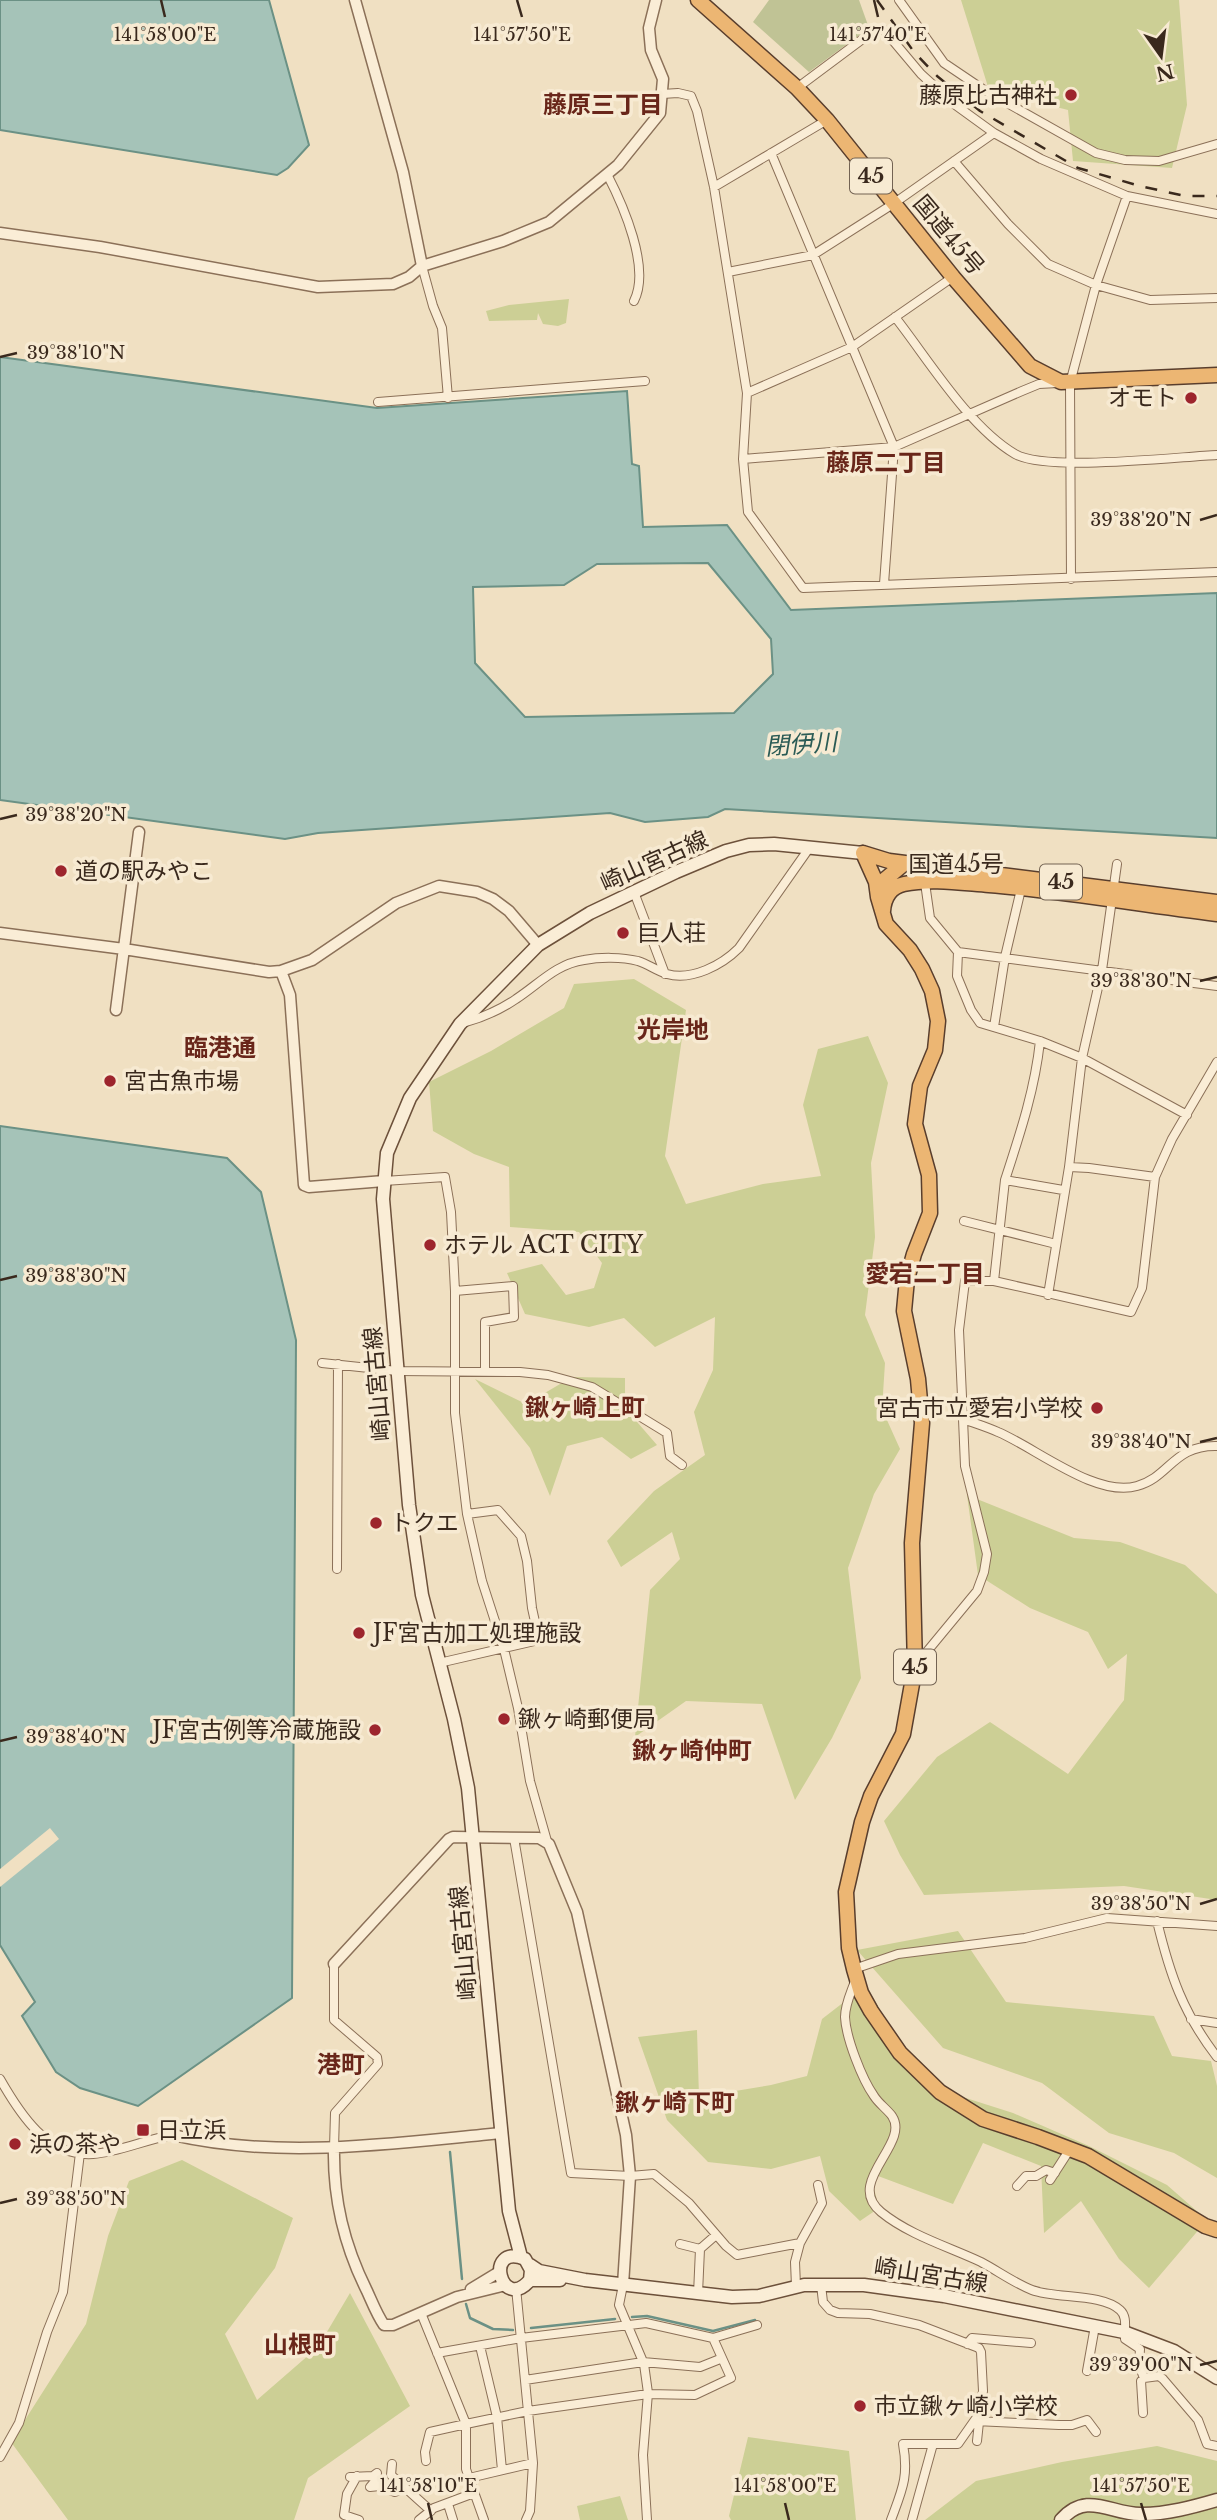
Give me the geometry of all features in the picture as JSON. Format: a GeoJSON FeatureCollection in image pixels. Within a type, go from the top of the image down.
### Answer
{"type":"FeatureCollection","features":[{"type":"Feature","properties":{"kind":"highway","name":"国道45号"},"geometry":{"type":"LineString","coordinates":[[698,0],[797,88],[827,120],[953,277],[1030,366],[1066,383]]}},
{"type":"Feature","properties":{"kind":"highway"},"geometry":{"type":"LineString","coordinates":[[1066,383],[1217,375]]}},
{"type":"Feature","properties":{"kind":"highway","name":"45"},"geometry":{"type":"LineString","coordinates":[[863,853],[895,866],[967,883]]}},
{"type":"Feature","properties":{"kind":"highway","name":"45"},"geometry":{"type":"LineString","coordinates":[[863,853],[884,894],[882,916],[922,969],[932,991],[938,1021],[935,1050],[920,1086],[915,1124],[929,1175],[930,1213],[907,1279],[904,1311],[918,1378],[922,1423],[912,1543],[915,1667],[903,1734],[871,1796],[862,1822],[846,1892],[849,1948],[855,1974],[871,2011],[900,2053],[940,2092],[983,2119],[1070,2149],[1125,2177],[1205,2226],[1217,2230]]}},
{"type":"Feature","properties":{"kind":"highway","name":"国道45号"},"geometry":{"type":"LineString","coordinates":[[1022,883],[902,884],[884,894],[883,881],[895,866],[1113,895],[1217,914]]}},
{"type":"Feature","properties":{"kind":"highway","name":"国道45号"},"geometry":{"type":"LineString","coordinates":[[1113,895],[1217,902]]}},
{"type":"Feature","properties":{"kind":"main road","name":"崎山宮古線"},"geometry":{"type":"LineString","coordinates":[[499,2272],[506,2259],[509,2211],[474,1837],[460,1747],[422,1595],[411,1518],[383,1199],[387,1153],[410,1098],[460,1024],[538,945],[590,913],[634,892],[703,860],[749,845],[774,844],[863,853]]}},
{"type":"Feature","properties":{"kind":"main road","name":"崎山宮古線"},"geometry":{"type":"LineString","coordinates":[[509,2211],[530,2280]]}},
{"type":"Feature","properties":{"kind":"main road","name":"崎山宮古線"},"geometry":{"type":"LineString","coordinates":[[506,2259],[513,2256],[540,2270],[585,2280],[745,2298],[796,2286],[888,2287],[1124,2332],[1174,2351],[1217,2378]]}},
{"type":"Feature","properties":{"kind":"main road"},"geometry":{"type":"LineString","coordinates":[[499,2272],[501,2280],[511,2287]]}},
{"type":"Feature","properties":{"kind":"main road","name":"崎山宮古線"},"geometry":{"type":"LineString","coordinates":[[511,2287],[524,2286],[530,2280],[585,2280]]}},
{"type":"Feature","properties":{"kind":"main road"},"geometry":{"type":"LineString","coordinates":[[1062,2520],[1076,2507],[1088,2504],[1140,2515],[1217,2500]]}},
{"type":"Feature","properties":{"kind":"street"},"geometry":{"type":"LineString","coordinates":[[355,0],[403,172],[422,266],[442,328],[448,398]]}},
{"type":"Feature","properties":{"kind":"street"},"geometry":{"type":"LineString","coordinates":[[0,233],[100,247],[318,287],[393,284],[409,277],[422,266],[503,241],[549,222],[618,165],[660,113],[663,79],[651,50],[649,28],[656,0]]}},
{"type":"Feature","properties":{"kind":"street"},"geometry":{"type":"LineString","coordinates":[[899,0],[944,63],[984,90],[1096,153],[1125,160],[1159,161],[1217,144]]}},
{"type":"Feature","properties":{"kind":"street"},"geometry":{"type":"LineString","coordinates":[[797,88],[868,35],[878,29],[884,30],[921,74],[954,104],[994,133],[1041,159],[1127,196],[1217,214]]}},
{"type":"Feature","properties":{"kind":"street"},"geometry":{"type":"LineString","coordinates":[[662,94],[691,96],[697,111],[713,187],[747,393],[743,459],[748,512],[803,588],[1217,572]]}},
{"type":"Feature","properties":{"kind":"street"},"geometry":{"type":"LineString","coordinates":[[713,187],[827,120]]}},
{"type":"Feature","properties":{"kind":"street"},"geometry":{"type":"LineString","coordinates":[[728,272],[813,255],[893,204],[994,133]]}},
{"type":"Feature","properties":{"kind":"street"},"geometry":{"type":"LineString","coordinates":[[771,153],[894,447],[884,584]]}},
{"type":"Feature","properties":{"kind":"street"},"geometry":{"type":"LineString","coordinates":[[954,161],[1008,224],[1048,264],[1096,285],[1150,300],[1217,298]]}},
{"type":"Feature","properties":{"kind":"street"},"geometry":{"type":"LineString","coordinates":[[607,174],[621,202],[635,250],[639,287],[634,301]]}},
{"type":"Feature","properties":{"kind":"street"},"geometry":{"type":"LineString","coordinates":[[1071,579],[1071,463],[1066,383],[1127,196]]}},
{"type":"Feature","properties":{"kind":"street"},"geometry":{"type":"LineString","coordinates":[[747,393],[852,347],[953,277]]}},
{"type":"Feature","properties":{"kind":"street"},"geometry":{"type":"LineString","coordinates":[[895,317],[968,413],[1017,455],[1071,463],[1217,455]]}},
{"type":"Feature","properties":{"kind":"street"},"geometry":{"type":"LineString","coordinates":[[378,402],[645,381]]}},
{"type":"Feature","properties":{"kind":"street"},"geometry":{"type":"LineString","coordinates":[[743,459],[894,447],[1039,384],[1066,383]]}},
{"type":"Feature","properties":{"kind":"street"},"geometry":{"type":"LineString","coordinates":[[116,1010],[139,832]]}},
{"type":"Feature","properties":{"kind":"street"},"geometry":{"type":"LineString","coordinates":[[460,1024],[475,1020],[515,1000],[565,965],[600,958],[638,961],[665,974],[681,976],[708,969],[730,957],[739,948],[810,848]]}},
{"type":"Feature","properties":{"kind":"street"},"geometry":{"type":"LineString","coordinates":[[1048,1295],[1063,1190],[1069,1167],[1082,1058],[1102,970],[1116,864]]}},
{"type":"Feature","properties":{"kind":"street"},"geometry":{"type":"LineString","coordinates":[[925,883],[930,918],[958,952],[957,976],[971,1010],[980,1023],[1040,1041],[1082,1058],[1187,1115]]}},
{"type":"Feature","properties":{"kind":"street"},"geometry":{"type":"LineString","coordinates":[[995,1027],[1005,957],[1022,883]]}},
{"type":"Feature","properties":{"kind":"street"},"geometry":{"type":"LineString","coordinates":[[0,933],[269,972],[282,971],[312,960],[396,903],[439,886],[477,892],[493,900],[509,911],[538,945]]}},
{"type":"Feature","properties":{"kind":"street"},"geometry":{"type":"LineString","coordinates":[[634,892],[665,974]]}},
{"type":"Feature","properties":{"kind":"street"},"geometry":{"type":"LineString","coordinates":[[958,952],[1217,986]]}},
{"type":"Feature","properties":{"kind":"street"},"geometry":{"type":"LineString","coordinates":[[282,971],[290,995],[304,1185],[309,1187],[445,1177],[451,1212],[455,1290],[456,1424],[467,1514],[482,1581],[504,1649],[519,1708],[530,1781],[547,1841],[562,1873],[580,1924],[623,2120],[630,2176],[620,2305],[643,2362],[648,2394],[643,2455],[648,2520]]}},
{"type":"Feature","properties":{"kind":"street"},"geometry":{"type":"LineString","coordinates":[[994,1281],[1005,1180],[1028,1109],[1038,1065],[1040,1041]]}},
{"type":"Feature","properties":{"kind":"street"},"geometry":{"type":"LineString","coordinates":[[915,1667],[977,1591],[987,1554],[965,1466],[959,1330],[965,1281],[994,1281],[1131,1312],[1142,1289],[1155,1177],[1172,1139],[1217,1062]]}},
{"type":"Feature","properties":{"kind":"street"},"geometry":{"type":"LineString","coordinates":[[1069,1167],[1089,1167],[1155,1177]]}},
{"type":"Feature","properties":{"kind":"street"},"geometry":{"type":"LineString","coordinates":[[1005,1180],[1063,1190]]}},
{"type":"Feature","properties":{"kind":"street"},"geometry":{"type":"LineString","coordinates":[[964,1221],[1056,1244]]}},
{"type":"Feature","properties":{"kind":"street"},"geometry":{"type":"LineString","coordinates":[[455,1290],[513,1286],[514,1317],[485,1322],[485,1372]]}},
{"type":"Feature","properties":{"kind":"street"},"geometry":{"type":"LineString","coordinates":[[322,1363],[397,1371],[520,1372],[592,1387],[667,1433],[670,1455],[682,1465]]}},
{"type":"Feature","properties":{"kind":"street"},"geometry":{"type":"LineString","coordinates":[[337,1569],[338,1364]]}},
{"type":"Feature","properties":{"kind":"street"},"geometry":{"type":"LineString","coordinates":[[963,1419],[998,1432],[1091,1481],[1122,1488],[1146,1483],[1188,1450],[1217,1446]]}},
{"type":"Feature","properties":{"kind":"street"},"geometry":{"type":"LineString","coordinates":[[439,1663],[538,1640],[521,1536],[498,1510],[467,1514]]}},
{"type":"Feature","properties":{"kind":"street"},"geometry":{"type":"LineString","coordinates":[[499,2272],[457,2297],[421,2313],[389,2326],[382,2322],[347,2246],[334,2190],[335,2113],[378,2064],[377,2057],[334,2020],[334,1964],[449,1839],[474,1837],[547,1841]]}},
{"type":"Feature","properties":{"kind":"street"},"geometry":{"type":"LineString","coordinates":[[514,1838],[571,2173],[630,2176],[654,2174],[689,2203],[733,2253],[740,2256],[800,2243]]}},
{"type":"Feature","properties":{"kind":"street"},"geometry":{"type":"LineString","coordinates":[[1144,2378],[1139,2365],[1140,2349],[1125,2340],[1125,2318],[1122,2311],[1114,2305],[1034,2290],[980,2262],[937,2244],[882,2213],[872,2201],[871,2185],[891,2142],[895,2126],[892,2116],[872,2093],[848,2032],[845,2017],[847,2002],[855,1974],[898,1954],[1024,1938],[1107,1918],[1217,1926]]}},
{"type":"Feature","properties":{"kind":"street"},"geometry":{"type":"LineString","coordinates":[[1157,1921],[1170,1973],[1191,2019],[1217,2057]]}},
{"type":"Feature","properties":{"kind":"street"},"geometry":{"type":"LineString","coordinates":[[1191,2019],[1217,2023]]}},
{"type":"Feature","properties":{"kind":"street"},"geometry":{"type":"LineString","coordinates":[[0,2079],[37,2132],[58,2147],[80,2153],[93,2154],[173,2135],[211,2142],[334,2148],[502,2133]]}},
{"type":"Feature","properties":{"kind":"street"},"geometry":{"type":"LineString","coordinates":[[1017,2186],[1026,2176],[1035,2176],[1046,2170],[1052,2176],[1070,2149]]}},
{"type":"Feature","properties":{"kind":"street"},"geometry":{"type":"LineString","coordinates":[[0,2458],[19,2423],[47,2332],[63,2292],[80,2153]]}},
{"type":"Feature","properties":{"kind":"street"},"geometry":{"type":"LineString","coordinates":[[796,2286],[795,2262],[800,2243],[822,2203],[818,2185]]}},
{"type":"Feature","properties":{"kind":"street"},"geometry":{"type":"LineString","coordinates":[[698,2294],[700,2249],[716,2235]]}},
{"type":"Feature","properties":{"kind":"street"},"geometry":{"type":"LineString","coordinates":[[680,2244],[700,2249]]}},
{"type":"Feature","properties":{"kind":"street"},"geometry":{"type":"LineString","coordinates":[[821,2285],[823,2302],[830,2310],[838,2313],[870,2314],[919,2325],[979,2348],[983,2391],[977,2422],[977,2441]]}},
{"type":"Feature","properties":{"kind":"street"},"geometry":{"type":"LineString","coordinates":[[457,2297],[511,2287],[521,2338],[533,2463],[530,2511],[526,2520]]}},
{"type":"Feature","properties":{"kind":"street"},"geometry":{"type":"LineString","coordinates":[[421,2313],[466,2424],[466,2469],[484,2520]]}},
{"type":"Feature","properties":{"kind":"street"},"geometry":{"type":"LineString","coordinates":[[437,2353],[521,2338],[646,2323],[713,2338],[757,2325]]}},
{"type":"Feature","properties":{"kind":"street"},"geometry":{"type":"LineString","coordinates":[[1087,2371],[1095,2326]]}},
{"type":"Feature","properties":{"kind":"street"},"geometry":{"type":"LineString","coordinates":[[426,2461],[425,2452],[430,2432],[528,2410],[648,2394],[688,2396],[700,2393],[731,2378],[720,2359],[713,2338]]}},
{"type":"Feature","properties":{"kind":"street"},"geometry":{"type":"LineString","coordinates":[[967,2344],[972,2339],[1031,2343]]}},
{"type":"Feature","properties":{"kind":"street"},"geometry":{"type":"LineString","coordinates":[[480,2346],[497,2417],[502,2470]]}},
{"type":"Feature","properties":{"kind":"street"},"geometry":{"type":"LineString","coordinates":[[525,2379],[643,2362],[700,2367],[720,2359]]}},
{"type":"Feature","properties":{"kind":"street"},"geometry":{"type":"LineString","coordinates":[[1144,2378],[1159,2376],[1163,2379],[1198,2420],[1207,2444],[1217,2446]]}},
{"type":"Feature","properties":{"kind":"street"},"geometry":{"type":"LineString","coordinates":[[1143,2413],[1141,2381],[1144,2378]]}},
{"type":"Feature","properties":{"kind":"street"},"geometry":{"type":"LineString","coordinates":[[977,2422],[1068,2425],[1087,2420],[1096,2432]]}},
{"type":"Feature","properties":{"kind":"street"},"geometry":{"type":"LineString","coordinates":[[891,2520],[905,2484],[903,2444],[958,2444],[977,2422]]}},
{"type":"Feature","properties":{"kind":"street"},"geometry":{"type":"LineString","coordinates":[[912,2520],[933,2444]]}},
{"type":"Feature","properties":{"kind":"street"},"geometry":{"type":"LineString","coordinates":[[469,2478],[533,2463]]}},
{"type":"Feature","properties":{"kind":"street"},"geometry":{"type":"LineString","coordinates":[[392,2464],[391,2475],[431,2511]]}},
{"type":"Feature","properties":{"kind":"street"},"geometry":{"type":"LineString","coordinates":[[359,2520],[344,2515],[353,2477],[373,2476],[377,2473],[376,2480],[370,2487],[380,2486],[395,2492],[404,2488]]}},
{"type":"Feature","properties":{"kind":"street"},"geometry":{"type":"LineString","coordinates":[[419,2520],[431,2511],[474,2493]]}},
{"type":"Feature","properties":{"kind":"street"},"geometry":{"type":"LineString","coordinates":[[447,2504],[453,2520]]}},
{"type":"Feature","properties":{"kind":"green space"},"geometry":{"type":"Polygon","coordinates":[[[769,0],[859,0],[869,28],[809,72],[753,22],[769,0]]]}},
{"type":"Feature","properties":{"kind":"green space"},"geometry":{"type":"Polygon","coordinates":[[[961,0],[1179,0],[1187,105],[1172,168],[1073,161],[1068,110],[989,90],[961,0]]]}},
{"type":"Feature","properties":{"kind":"green space"},"geometry":{"type":"Polygon","coordinates":[[[569,299],[566,323],[558,326],[543,324],[538,313],[537,320],[489,321],[486,311],[509,305],[569,299]]]}},
{"type":"Feature","properties":{"kind":"green space"},"geometry":{"type":"Polygon","coordinates":[[[634,979],[686,1010],[665,1156],[686,1204],[763,1184],[821,1176],[803,1105],[818,1049],[868,1036],[888,1083],[871,1163],[875,1237],[865,1315],[885,1363],[882,1409],[900,1449],[874,1494],[848,1568],[861,1678],[832,1738],[795,1800],[762,1704],[686,1701],[635,1737],[650,1590],[680,1559],[672,1532],[621,1567],[607,1541],[654,1491],[705,1455],[694,1412],[713,1370],[715,1317],[655,1347],[624,1318],[589,1327],[525,1314],[507,1273],[542,1264],[566,1295],[594,1288],[602,1263],[579,1232],[510,1227],[509,1167],[474,1154],[433,1131],[429,1082],[491,1051],[564,1008],[574,984],[634,979]]]}},
{"type":"Feature","properties":{"kind":"green space"},"geometry":{"type":"Polygon","coordinates":[[[572,1377],[625,1378],[625,1408],[657,1445],[631,1459],[602,1437],[567,1446],[550,1496],[530,1448],[475,1379],[526,1404],[572,1377]]]}},
{"type":"Feature","properties":{"kind":"green space"},"geometry":{"type":"Polygon","coordinates":[[[967,1495],[1074,1538],[1120,1542],[1185,1565],[1217,1594],[1217,1900],[1124,1886],[924,1895],[884,1821],[937,1757],[990,1722],[1068,1774],[1124,1700],[1127,1654],[1108,1669],[1088,1632],[1030,1608],[978,1575],[967,1495]]]}},
{"type":"Feature","properties":{"kind":"green space"},"geometry":{"type":"Polygon","coordinates":[[[958,1931],[1006,2002],[1154,2016],[1172,2056],[1211,2061],[1217,2086],[1217,2178],[1174,2153],[1109,2133],[1042,2083],[943,2048],[857,1950],[958,1931]]]}},
{"type":"Feature","properties":{"kind":"green space"},"geometry":{"type":"Polygon","coordinates":[[[866,1985],[922,2084],[1013,2113],[1089,2146],[1167,2185],[1207,2220],[1149,2288],[1119,2259],[1081,2201],[1044,2233],[1041,2166],[983,2143],[953,2204],[870,2173],[879,2208],[860,2221],[829,2191],[820,2156],[771,2169],[708,2162],[667,2120],[638,2037],[697,2030],[699,2097],[771,2085],[807,2076],[822,2019],[866,1985]]]}},
{"type":"Feature","properties":{"kind":"green space"},"geometry":{"type":"Polygon","coordinates":[[[182,2160],[293,2218],[275,2268],[225,2334],[257,2400],[318,2347],[350,2293],[410,2406],[308,2478],[294,2520],[68,2520],[11,2442],[86,2324],[108,2236],[129,2181],[182,2160]]]}},
{"type":"Feature","properties":{"kind":"green space"},"geometry":{"type":"Polygon","coordinates":[[[748,2437],[849,2451],[856,2520],[731,2520],[729,2516],[748,2437]]]}},
{"type":"Feature","properties":{"kind":"green space"},"geometry":{"type":"Polygon","coordinates":[[[1157,2446],[1217,2461],[1217,2520],[925,2520],[976,2481],[1062,2462],[1157,2446]]]}},
{"type":"Feature","properties":{"kind":"green space"},"geometry":{"type":"Polygon","coordinates":[[[620,2496],[628,2520],[580,2520],[577,2506],[620,2496]]]}},
{"type":"Feature","properties":{"kind":"water"},"geometry":{"type":"Polygon","coordinates":[[[0,0],[269,0],[309,145],[288,168],[277,175],[0,130],[0,0]]]}},
{"type":"Feature","properties":{"kind":"water","name":"閉伊川"},"geometry":{"type":"Polygon","coordinates":[[[0,357],[377,408],[627,391],[632,464],[639,466],[643,527],[727,525],[791,610],[1217,593],[1217,838],[725,809],[708,817],[645,822],[610,813],[318,833],[285,839],[0,800],[0,357]],[[708,563],[597,564],[564,585],[473,587],[475,663],[525,717],[734,713],[773,674],[771,639],[708,563]]]}},
{"type":"Feature","properties":{"kind":"water"},"geometry":{"type":"Polygon","coordinates":[[[0,1126],[227,1158],[261,1192],[296,1340],[292,1998],[138,2106],[80,2088],[56,2072],[22,2016],[35,2002],[0,1945],[0,1126]]]}},
{"type":"Feature","properties":{"kind":"pier"},"geometry":{"type":"Polygon","coordinates":[[[50,1828],[59,1839],[0,1887],[0,1869],[50,1828]]]}},
{"type":"Feature","properties":{"kind":"waterway"},"geometry":{"type":"LineString","coordinates":[[450,2152],[462,2279]]}},
{"type":"Feature","properties":{"kind":"waterway"},"geometry":{"type":"LineString","coordinates":[[466,2304],[470,2318],[493,2329],[513,2330]]}},
{"type":"Feature","properties":{"kind":"waterway"},"geometry":{"type":"LineString","coordinates":[[632,2317],[647,2316],[713,2331],[755,2320]]}},
{"type":"Feature","properties":{"kind":"waterway"},"geometry":{"type":"LineString","coordinates":[[531,2328],[615,2319]]}},
{"type":"Feature","properties":{"kind":"railway"},"geometry":{"type":"LineString","coordinates":[[877,0],[914,52],[937,76],[980,111],[1078,168],[1185,196],[1217,196]]}},
{"type":"Feature","properties":{"kind":"place","name":"藤原比古神社"},"geometry":{"type":"Point","coordinates":[1071,95]}},
{"type":"Feature","properties":{"kind":"place","name":"オモト"},"geometry":{"type":"Point","coordinates":[1191,398]}},
{"type":"Feature","properties":{"kind":"place","name":"道の駅みやこ"},"geometry":{"type":"Point","coordinates":[61,871]}},
{"type":"Feature","properties":{"kind":"place","name":"巨人荘"},"geometry":{"type":"Point","coordinates":[623,933]}},
{"type":"Feature","properties":{"kind":"place","name":"宮古魚市場"},"geometry":{"type":"Point","coordinates":[110,1081]}},
{"type":"Feature","properties":{"kind":"place","name":"ホテル ACT CITY"},"geometry":{"type":"Point","coordinates":[430,1245]}},
{"type":"Feature","properties":{"kind":"place","name":"宮古市立愛宕小学校"},"geometry":{"type":"Point","coordinates":[1097,1408]}},
{"type":"Feature","properties":{"kind":"place","name":"トクエ"},"geometry":{"type":"Point","coordinates":[376,1523]}},
{"type":"Feature","properties":{"kind":"place","name":"JF宮古加工処理施設"},"geometry":{"type":"Point","coordinates":[359,1633]}},
{"type":"Feature","properties":{"kind":"place","name":"鍬ヶ崎郵便局"},"geometry":{"type":"Point","coordinates":[504,1719]}},
{"type":"Feature","properties":{"kind":"place","name":"JF宮古例等冷蔵施設"},"geometry":{"type":"Point","coordinates":[375,1730]}},
{"type":"Feature","properties":{"kind":"place","name":"日立浜"},"geometry":{"type":"Point","coordinates":[143,2130]}},
{"type":"Feature","properties":{"kind":"place","name":"浜の茶や"},"geometry":{"type":"Point","coordinates":[15,2144]}},
{"type":"Feature","properties":{"kind":"place","name":"市立鍬ヶ崎小学校"},"geometry":{"type":"Point","coordinates":[860,2406]}},
{"type":"Feature","properties":{"kind":"district","name":"藤原三丁目"},"geometry":{"type":"Point","coordinates":[603,104]}},
{"type":"Feature","properties":{"kind":"district","name":"藤原二丁目"},"geometry":{"type":"Point","coordinates":[886,462]}},
{"type":"Feature","properties":{"kind":"district","name":"光岸地"},"geometry":{"type":"Point","coordinates":[673,1029]}},
{"type":"Feature","properties":{"kind":"district","name":"臨港通"},"geometry":{"type":"Point","coordinates":[220,1047]}},
{"type":"Feature","properties":{"kind":"district","name":"愛宕二丁目"},"geometry":{"type":"Point","coordinates":[925,1273]}},
{"type":"Feature","properties":{"kind":"district","name":"鍬ヶ崎上町"},"geometry":{"type":"Point","coordinates":[585,1407]}},
{"type":"Feature","properties":{"kind":"district","name":"鍬ヶ崎仲町"},"geometry":{"type":"Point","coordinates":[692,1750]}},
{"type":"Feature","properties":{"kind":"district","name":"港町"},"geometry":{"type":"Point","coordinates":[341,2064]}},
{"type":"Feature","properties":{"kind":"district","name":"鍬ヶ崎下町"},"geometry":{"type":"Point","coordinates":[675,2102]}},
{"type":"Feature","properties":{"kind":"district","name":"山根町"},"geometry":{"type":"Point","coordinates":[300,2344]}}]}
